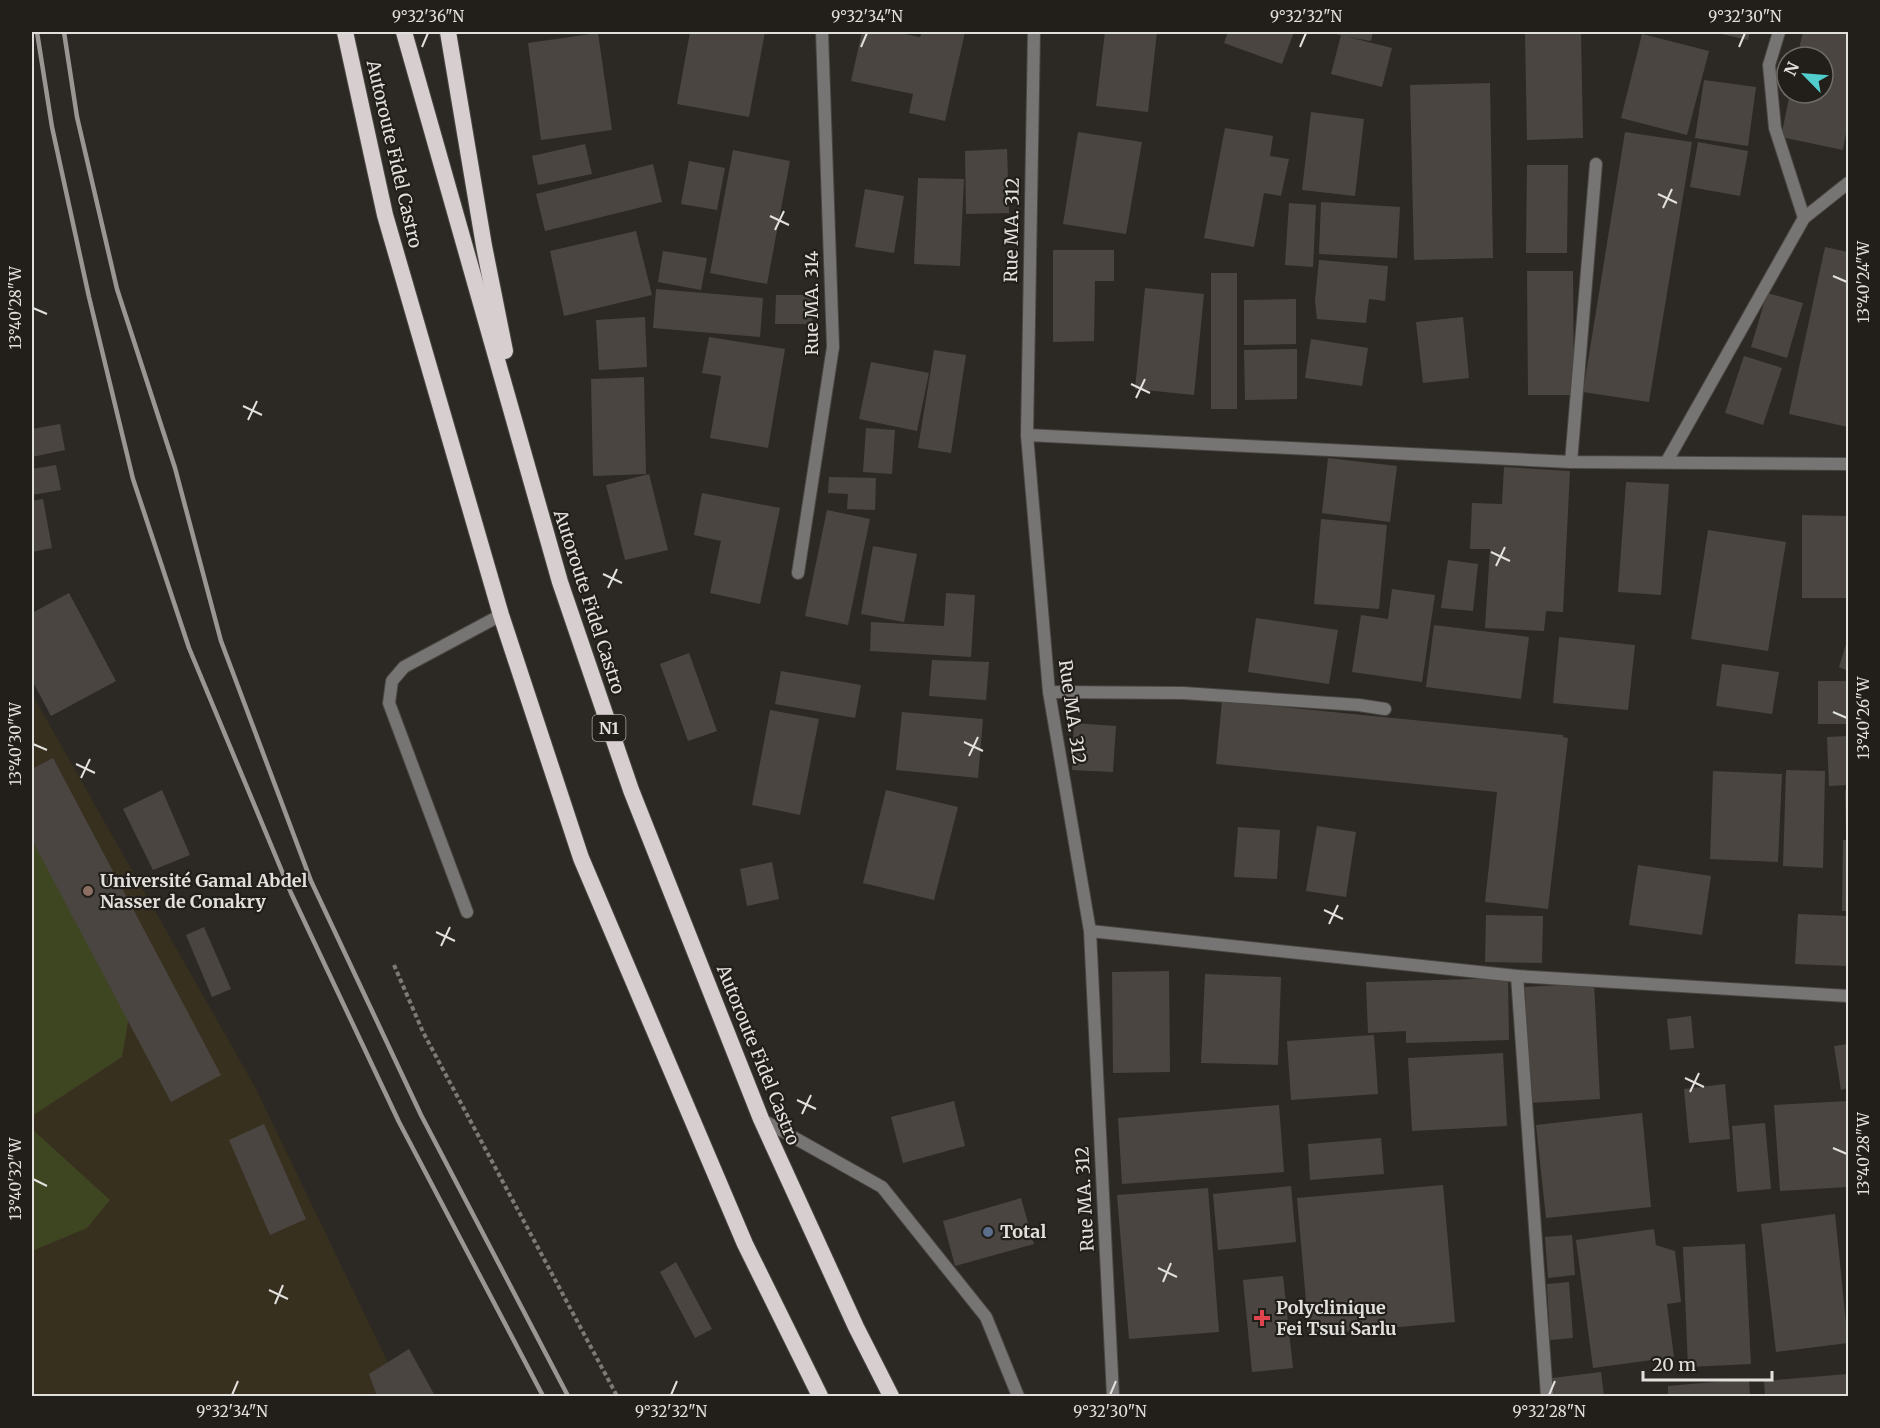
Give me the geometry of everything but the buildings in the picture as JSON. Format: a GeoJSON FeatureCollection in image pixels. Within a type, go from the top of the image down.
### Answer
{"type":"FeatureCollection","features":[{"type":"Feature","properties":{"kind":"highway","name":"Autoroute Fidel Castro"},"geometry":{"type":"LineString","coordinates":[[345,32],[386,215],[501,615],[581,858],[745,1244],[820,1396]]}},
{"type":"Feature","properties":{"kind":"highway","name":"Autoroute Fidel Castro"},"geometry":{"type":"LineString","coordinates":[[404,32],[560,582],[631,790],[761,1119],[856,1327],[891,1396]]}},
{"type":"Feature","properties":{"kind":"highway"},"geometry":{"type":"LineString","coordinates":[[448,32],[484,246],[519,422],[560,582]]}},
{"type":"Feature","properties":{"kind":"street","name":"Rue MA. 314"},"geometry":{"type":"LineString","coordinates":[[798,573],[833,348],[822,32]]}},
{"type":"Feature","properties":{"kind":"street","name":"Rue MA. 312"},"geometry":{"type":"LineString","coordinates":[[1034,32],[1027,435],[1049,692],[1090,931],[1113,1396]]}},
{"type":"Feature","properties":{"kind":"street"},"geometry":{"type":"LineString","coordinates":[[1779,32],[1769,65],[1775,128],[1804,218]]}},
{"type":"Feature","properties":{"kind":"street"},"geometry":{"type":"LineString","coordinates":[[1571,462],[1596,164]]}},
{"type":"Feature","properties":{"kind":"street"},"geometry":{"type":"LineString","coordinates":[[1667,461],[1804,218],[1848,183]]}},
{"type":"Feature","properties":{"kind":"street"},"geometry":{"type":"LineString","coordinates":[[1027,435],[1571,462],[1848,464]]}},
{"type":"Feature","properties":{"kind":"street"},"geometry":{"type":"LineString","coordinates":[[467,912],[389,703],[392,681],[404,668],[501,615]]}},
{"type":"Feature","properties":{"kind":"street"},"geometry":{"type":"LineString","coordinates":[[1049,692],[1182,693],[1359,705],[1384,709]]}},
{"type":"Feature","properties":{"kind":"street"},"geometry":{"type":"LineString","coordinates":[[1090,931],[1517,976],[1848,996]]}},
{"type":"Feature","properties":{"kind":"street"},"geometry":{"type":"LineString","coordinates":[[1517,976],[1547,1396]]}},
{"type":"Feature","properties":{"kind":"street"},"geometry":{"type":"LineString","coordinates":[[761,1119],[882,1187],[986,1317],[1018,1396]]}},
{"type":"Feature","properties":{"kind":"path"},"geometry":{"type":"LineString","coordinates":[[394,965],[423,1032],[617,1396]]}},
{"type":"Feature","properties":{"kind":"shaded area","name":"Université Gamal Abdel Nasser de Conakry"},"geometry":{"type":"Polygon","coordinates":[[[32,694],[256,1089],[404,1396],[32,1396],[32,694]]]}},
{"type":"Feature","properties":{"kind":"green space"},"geometry":{"type":"Polygon","coordinates":[[[40,843],[135,982],[122,1057],[32,1116],[32,846],[40,843]]]}},
{"type":"Feature","properties":{"kind":"green space"},"geometry":{"type":"Polygon","coordinates":[[[32,1129],[110,1200],[87,1228],[32,1251],[32,1129]]]}},
{"type":"Feature","properties":{"kind":"railway"},"geometry":{"type":"LineString","coordinates":[[37,32],[52,127],[89,297],[133,479],[189,648],[291,893],[399,1122],[543,1396]]}},
{"type":"Feature","properties":{"kind":"railway"},"geometry":{"type":"LineString","coordinates":[[64,32],[77,117],[117,289],[175,468],[221,641],[311,881],[421,1115],[568,1396]]}},
{"type":"Feature","properties":{"kind":"place","name":"Université Gamal Abdel Nasser de Conakry"},"geometry":{"type":"Point","coordinates":[88,891]}},
{"type":"Feature","properties":{"kind":"place","name":"Total"},"geometry":{"type":"Point","coordinates":[988,1232]}},
{"type":"Feature","properties":{"kind":"place","name":"Polyclinique Fei Tsui Sarlu"},"geometry":{"type":"Point","coordinates":[1262,1318]}}]}
